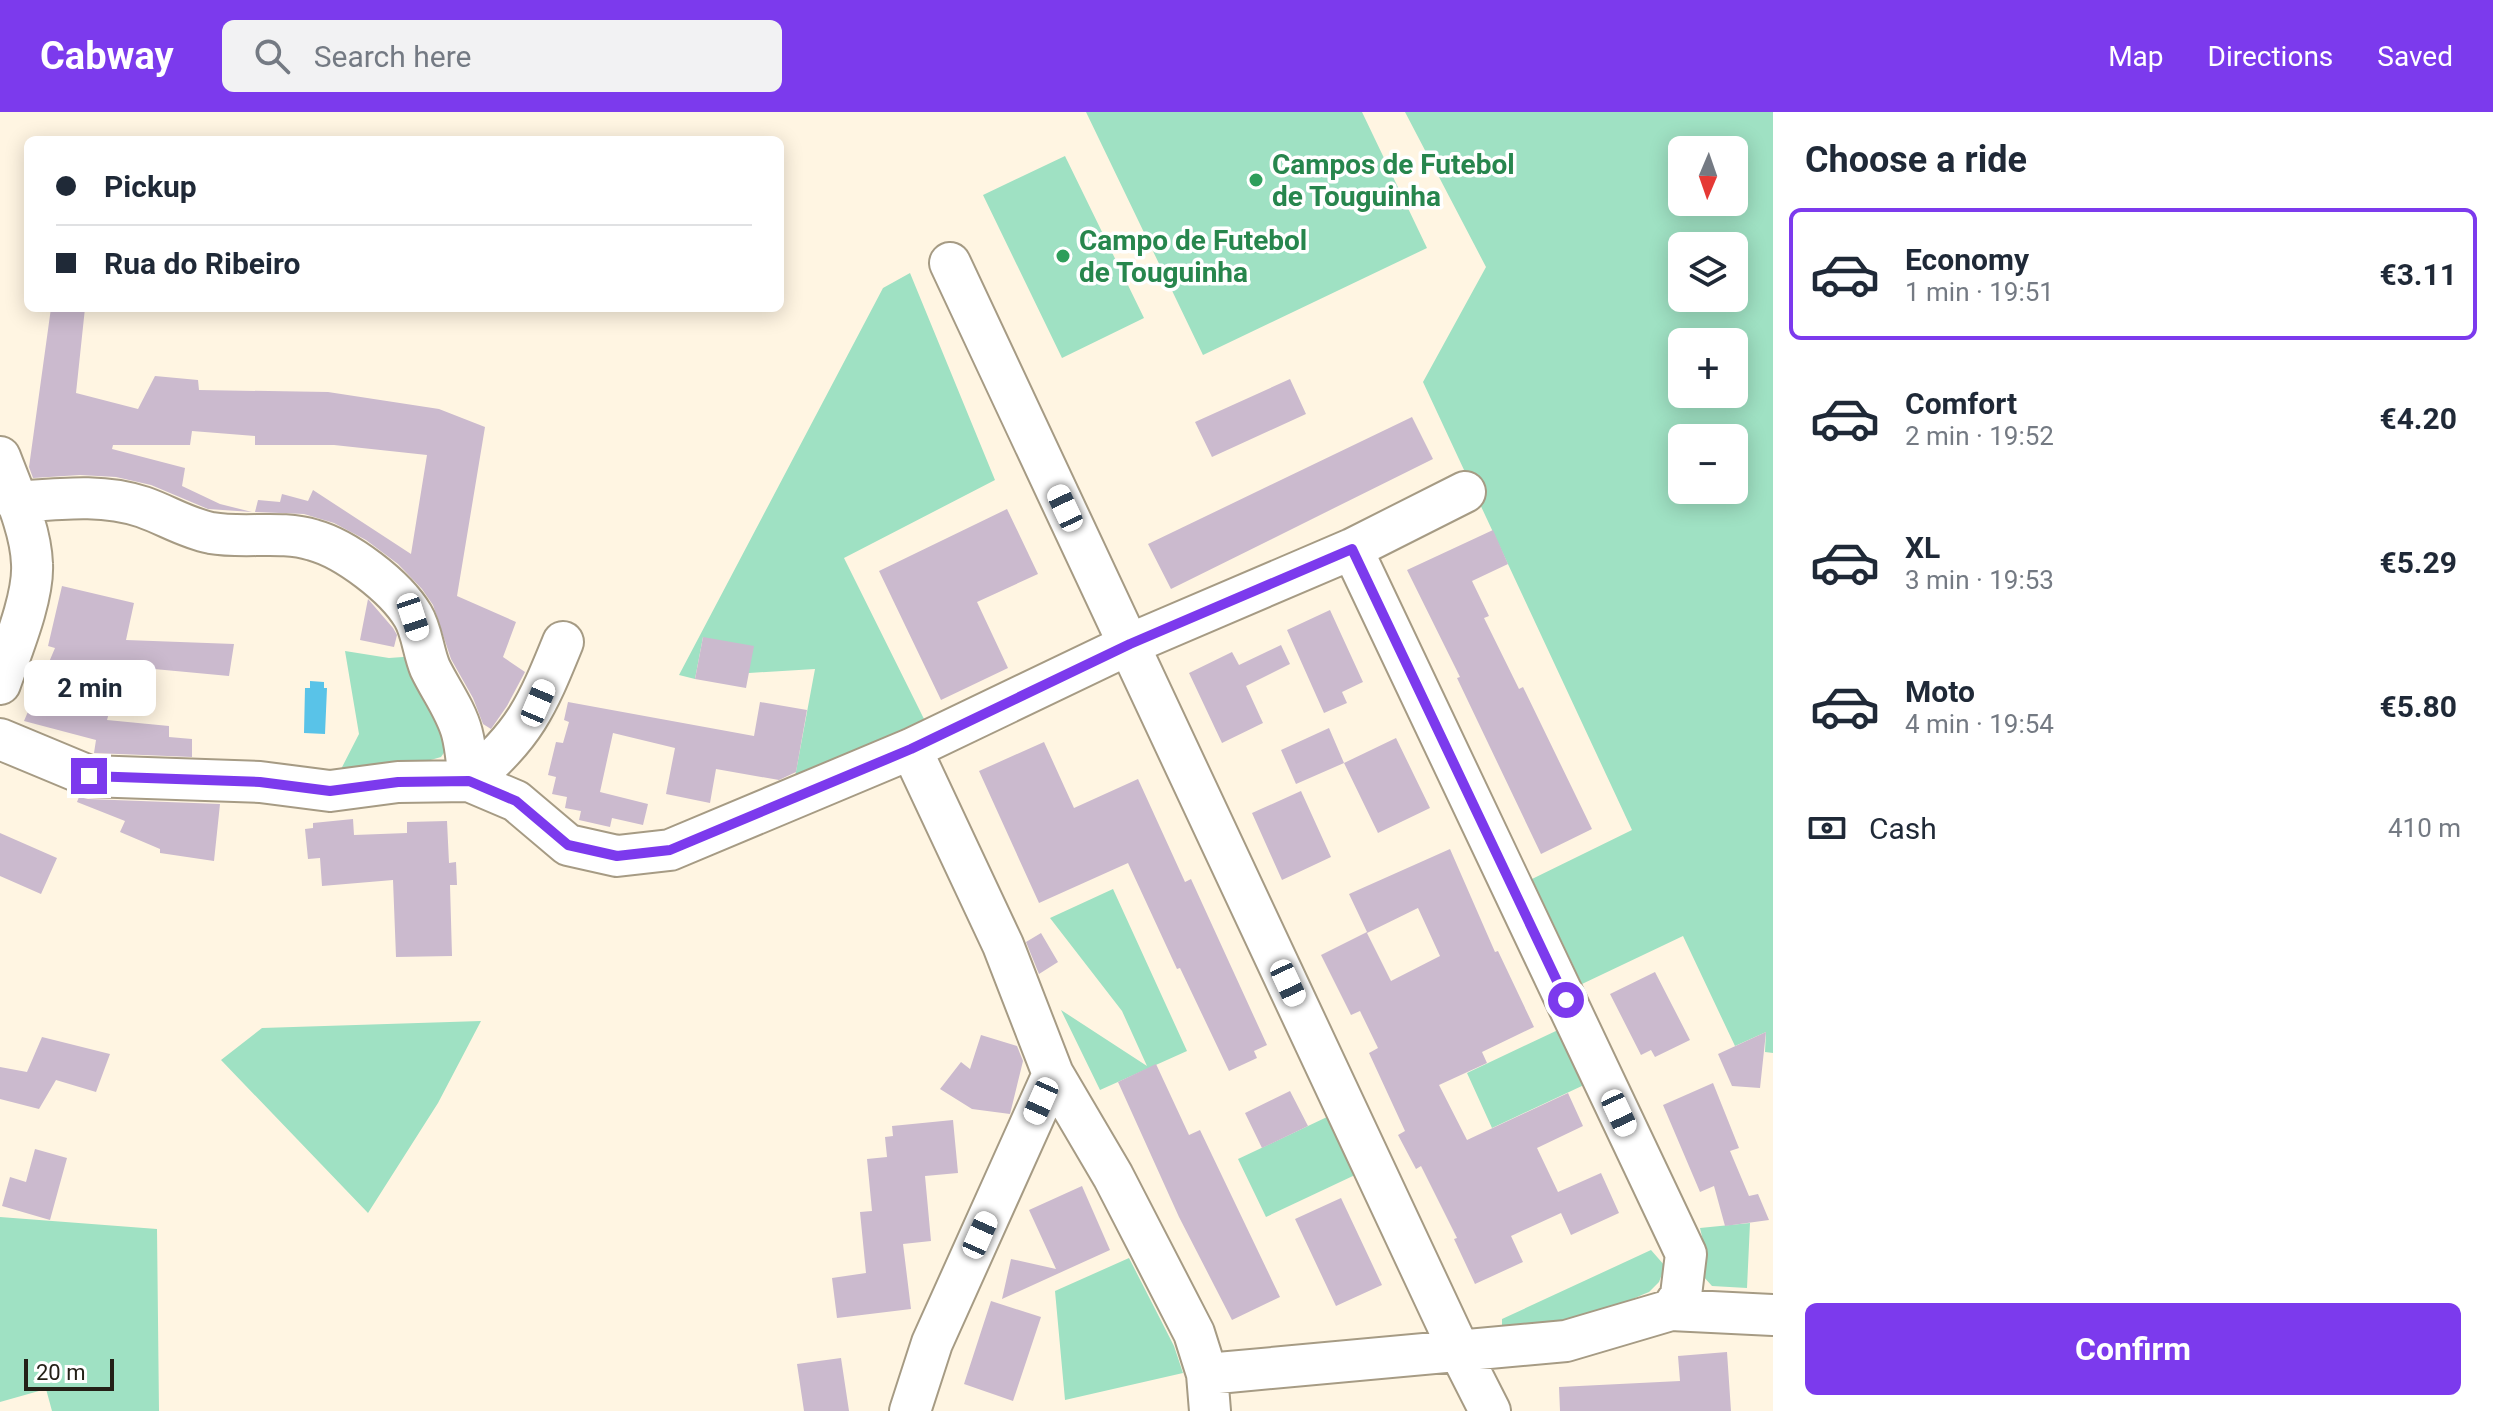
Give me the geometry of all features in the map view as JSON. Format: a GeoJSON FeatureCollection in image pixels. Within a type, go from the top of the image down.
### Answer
{"type":"FeatureCollection","features":[{"type":"Feature","properties":{"kind":"street"},"geometry":{"type":"LineString","coordinates":[[950,263],[1490,1411]]}},
{"type":"Feature","properties":{"kind":"street"},"geometry":{"type":"LineString","coordinates":[[0,457],[24,522],[33,565],[25,610],[0,684]]}},
{"type":"Feature","properties":{"kind":"street"},"geometry":{"type":"LineString","coordinates":[[0,739],[89,776],[260,782],[330,791],[398,782],[469,781],[516,801],[568,845],[617,856],[670,850],[911,749],[1130,644],[1352,549],[1465,492]]}},
{"type":"Feature","properties":{"kind":"street"},"geometry":{"type":"LineString","coordinates":[[16,502],[103,499],[142,506],[192,528],[212,533],[292,535],[316,540],[342,552],[391,589],[413,617],[430,666],[462,731],[469,781]]}},
{"type":"Feature","properties":{"kind":"street"},"geometry":{"type":"LineString","coordinates":[[1352,549],[1686,1254],[1681,1295],[1671,1310]]}},
{"type":"Feature","properties":{"kind":"street"},"geometry":{"type":"LineString","coordinates":[[469,781],[495,760],[518,735],[538,703],[563,642]]}},
{"type":"Feature","properties":{"kind":"street"},"geometry":{"type":"LineString","coordinates":[[911,749],[1003,945],[1053,1074],[1113,1176],[1194,1333],[1208,1393],[1459,1350],[1566,1341],[1671,1310],[1773,1315]]}},
{"type":"Feature","properties":{"kind":"street"},"geometry":{"type":"LineString","coordinates":[[910,1411],[932,1343],[1053,1074]]}},
{"type":"Feature","properties":{"kind":"green space","name":"Campos de Futebol de Touguinha"},"geometry":{"type":"Polygon","coordinates":[[[1086,112],[1362,112],[1427,248],[1203,355],[1086,112]]]}},
{"type":"Feature","properties":{"kind":"green space"},"geometry":{"type":"Polygon","coordinates":[[[1405,112],[1773,112],[1773,1053],[1765,1052],[1766,1032],[1735,1046],[1683,936],[1582,984],[1532,879],[1632,830],[1423,382],[1486,267],[1405,112]]]}},
{"type":"Feature","properties":{"kind":"green space","name":"Campo de Futebol de Touguinha"},"geometry":{"type":"Polygon","coordinates":[[[1065,156],[1144,318],[1062,358],[983,195],[1065,156]]]}},
{"type":"Feature","properties":{"kind":"green space"},"geometry":{"type":"Polygon","coordinates":[[[910,273],[995,480],[844,558],[927,725],[794,782],[815,669],[749,673],[703,637],[695,679],[679,675],[883,288],[910,273]]]}},
{"type":"Feature","properties":{"kind":"green space"},"geometry":{"type":"Polygon","coordinates":[[[345,651],[389,658],[417,656],[454,738],[441,757],[403,768],[337,777],[359,734],[345,651]]]}},
{"type":"Feature","properties":{"kind":"green space"},"geometry":{"type":"Polygon","coordinates":[[[1113,889],[1187,1051],[1100,1090],[1061,1010],[1147,1066],[1122,1011],[1050,918],[1113,889]]]}},
{"type":"Feature","properties":{"kind":"green space"},"geometry":{"type":"Polygon","coordinates":[[[481,1021],[438,1103],[368,1213],[221,1060],[262,1028],[481,1021]]]}},
{"type":"Feature","properties":{"kind":"green space"},"geometry":{"type":"Polygon","coordinates":[[[1558,1030],[1584,1085],[1492,1128],[1467,1073],[1558,1030]]]}},
{"type":"Feature","properties":{"kind":"green space"},"geometry":{"type":"Polygon","coordinates":[[[1327,1117],[1355,1175],[1266,1217],[1238,1159],[1327,1117]]]}},
{"type":"Feature","properties":{"kind":"green space"},"geometry":{"type":"Polygon","coordinates":[[[0,1217],[157,1229],[159,1411],[52,1411],[46,1389],[0,1402],[0,1217]]]}},
{"type":"Feature","properties":{"kind":"green space"},"geometry":{"type":"Polygon","coordinates":[[[1750,1223],[1747,1288],[1712,1286],[1703,1276],[1705,1249],[1700,1228],[1750,1223]]]}},
{"type":"Feature","properties":{"kind":"green space"},"geometry":{"type":"Polygon","coordinates":[[[1651,1250],[1665,1266],[1659,1282],[1649,1292],[1555,1327],[1517,1330],[1502,1325],[1502,1319],[1651,1250]]]}},
{"type":"Feature","properties":{"kind":"green space"},"geometry":{"type":"Polygon","coordinates":[[[1129,1258],[1174,1346],[1183,1373],[1065,1400],[1055,1291],[1129,1258]]]}},
{"type":"Feature","properties":{"kind":"water"},"geometry":{"type":"Polygon","coordinates":[[[310,681],[324,682],[324,688],[327,688],[325,734],[304,733],[305,688],[310,688],[310,681]]]}},
{"type":"Feature","properties":{"kind":"building"},"geometry":{"type":"Polygon","coordinates":[[[50,312],[85,312],[76,393],[138,409],[155,376],[198,380],[199,390],[328,392],[439,409],[485,427],[457,596],[516,622],[503,657],[525,672],[491,729],[483,724],[473,698],[451,659],[433,605],[398,564],[366,540],[334,523],[304,514],[255,512],[258,500],[280,502],[282,494],[308,501],[313,490],[411,554],[427,455],[334,445],[255,445],[255,436],[192,431],[190,445],[113,445],[112,449],[185,468],[182,486],[220,504],[252,512],[208,509],[151,485],[116,477],[80,475],[33,478],[29,467],[50,312]]]}},
{"type":"Feature","properties":{"kind":"building"},"geometry":{"type":"Polygon","coordinates":[[[1290,379],[1306,414],[1212,457],[1195,422],[1290,379]]]}},
{"type":"Feature","properties":{"kind":"building"},"geometry":{"type":"Polygon","coordinates":[[[1412,417],[1433,459],[1171,589],[1148,544],[1412,417]]]}},
{"type":"Feature","properties":{"kind":"building"},"geometry":{"type":"Polygon","coordinates":[[[1007,509],[1038,574],[977,602],[1008,668],[941,700],[879,571],[1007,509]]]}},
{"type":"Feature","properties":{"kind":"building"},"geometry":{"type":"Polygon","coordinates":[[[1493,530],[1508,564],[1472,581],[1489,616],[1484,618],[1519,689],[1523,687],[1592,829],[1541,854],[1407,570],[1493,530]]]}},
{"type":"Feature","properties":{"kind":"building"},"geometry":{"type":"Polygon","coordinates":[[[62,586],[134,603],[126,640],[234,644],[229,676],[122,666],[107,720],[169,726],[169,737],[192,739],[192,757],[94,753],[96,740],[24,721],[55,648],[48,646],[62,586]]]}},
{"type":"Feature","properties":{"kind":"building"},"geometry":{"type":"Polygon","coordinates":[[[368,599],[397,635],[394,647],[360,640],[368,599]]]}},
{"type":"Feature","properties":{"kind":"building"},"geometry":{"type":"Polygon","coordinates":[[[1330,610],[1363,682],[1342,692],[1347,703],[1324,713],[1287,630],[1330,610]]]}},
{"type":"Feature","properties":{"kind":"building"},"geometry":{"type":"Polygon","coordinates":[[[703,637],[754,646],[746,688],[695,679],[703,637]]]}},
{"type":"Feature","properties":{"kind":"building"},"geometry":{"type":"Polygon","coordinates":[[[1281,645],[1290,664],[1246,686],[1263,723],[1222,743],[1189,673],[1232,652],[1239,665],[1281,645]]]}},
{"type":"Feature","properties":{"kind":"building"},"geometry":{"type":"Polygon","coordinates":[[[568,702],[754,736],[760,702],[807,710],[796,772],[779,780],[716,769],[710,803],[666,794],[675,748],[613,733],[600,792],[648,804],[643,825],[612,818],[610,827],[579,820],[581,811],[565,808],[567,797],[552,794],[556,777],[548,775],[556,742],[563,743],[569,722],[564,720],[568,702]]]}},
{"type":"Feature","properties":{"kind":"building"},"geometry":{"type":"Polygon","coordinates":[[[1329,728],[1344,763],[1296,784],[1281,750],[1329,728]]]}},
{"type":"Feature","properties":{"kind":"building"},"geometry":{"type":"Polygon","coordinates":[[[1396,738],[1430,808],[1378,833],[1344,763],[1396,738]]]}},
{"type":"Feature","properties":{"kind":"building"},"geometry":{"type":"Polygon","coordinates":[[[1044,742],[1074,808],[1138,779],[1185,882],[1191,879],[1267,1045],[1254,1051],[1257,1058],[1229,1071],[1128,863],[1039,903],[979,771],[1044,742]]]}},
{"type":"Feature","properties":{"kind":"building"},"geometry":{"type":"Polygon","coordinates":[[[1301,791],[1331,857],[1282,880],[1252,813],[1301,791]]]}},
{"type":"Feature","properties":{"kind":"building"},"geometry":{"type":"Polygon","coordinates":[[[79,797],[220,804],[214,861],[160,853],[160,849],[120,832],[125,821],[77,802],[79,797]]]}},
{"type":"Feature","properties":{"kind":"building"},"geometry":{"type":"Polygon","coordinates":[[[353,819],[354,835],[407,833],[407,822],[447,821],[449,863],[456,862],[457,885],[450,885],[452,956],[396,957],[393,880],[322,886],[320,858],[308,859],[305,829],[313,828],[313,823],[353,819]]]}},
{"type":"Feature","properties":{"kind":"building"},"geometry":{"type":"Polygon","coordinates":[[[0,833],[57,858],[41,894],[0,876],[0,833]]]}},
{"type":"Feature","properties":{"kind":"building"},"geometry":{"type":"Polygon","coordinates":[[[1450,849],[1495,952],[1498,951],[1534,1027],[1482,1052],[1487,1063],[1439,1085],[1467,1140],[1568,1093],[1583,1126],[1537,1148],[1558,1192],[1601,1173],[1619,1213],[1571,1235],[1561,1213],[1511,1236],[1523,1262],[1475,1284],[1454,1239],[1457,1238],[1421,1166],[1416,1169],[1398,1135],[1405,1131],[1369,1053],[1378,1048],[1360,1011],[1351,1015],[1321,955],[1367,932],[1349,894],[1450,849]],[[1418,908],[1367,933],[1391,981],[1440,956],[1418,908]]]}},
{"type":"Feature","properties":{"kind":"building"},"geometry":{"type":"Polygon","coordinates":[[[1041,933],[1058,962],[1039,974],[1026,942],[1041,933]]]}},
{"type":"Feature","properties":{"kind":"building"},"geometry":{"type":"Polygon","coordinates":[[[1655,972],[1690,1040],[1655,1057],[1651,1050],[1641,1055],[1610,994],[1655,972]]]}},
{"type":"Feature","properties":{"kind":"building"},"geometry":{"type":"Polygon","coordinates":[[[1766,1032],[1760,1088],[1732,1086],[1718,1054],[1766,1032]]]}},
{"type":"Feature","properties":{"kind":"building"},"geometry":{"type":"Polygon","coordinates":[[[981,1035],[1017,1046],[1023,1061],[1010,1114],[972,1109],[940,1089],[961,1062],[970,1069],[981,1035]]]}},
{"type":"Feature","properties":{"kind":"building"},"geometry":{"type":"Polygon","coordinates":[[[42,1037],[110,1054],[96,1092],[56,1080],[39,1109],[0,1099],[0,1067],[27,1072],[42,1037]]]}},
{"type":"Feature","properties":{"kind":"building"},"geometry":{"type":"Polygon","coordinates":[[[1156,1064],[1189,1135],[1200,1130],[1280,1297],[1232,1320],[1179,1217],[1118,1082],[1156,1064]]]}},
{"type":"Feature","properties":{"kind":"building"},"geometry":{"type":"Polygon","coordinates":[[[1713,1083],[1739,1148],[1730,1151],[1749,1196],[1758,1194],[1769,1220],[1725,1226],[1714,1186],[1700,1192],[1663,1105],[1713,1083]]]}},
{"type":"Feature","properties":{"kind":"building"},"geometry":{"type":"Polygon","coordinates":[[[1290,1091],[1308,1126],[1262,1148],[1245,1113],[1290,1091]]]}},
{"type":"Feature","properties":{"kind":"building"},"geometry":{"type":"Polygon","coordinates":[[[953,1120],[958,1173],[925,1176],[931,1241],[903,1244],[911,1309],[837,1318],[832,1278],[866,1273],[860,1212],[872,1211],[867,1159],[887,1157],[885,1137],[893,1136],[892,1126],[953,1120]]]}},
{"type":"Feature","properties":{"kind":"building"},"geometry":{"type":"Polygon","coordinates":[[[35,1149],[67,1158],[50,1220],[2,1206],[10,1177],[26,1182],[35,1149]]]}},
{"type":"Feature","properties":{"kind":"building"},"geometry":{"type":"Polygon","coordinates":[[[1082,1186],[1110,1250],[1002,1299],[1011,1259],[1056,1269],[1029,1210],[1082,1186]]]}},
{"type":"Feature","properties":{"kind":"building"},"geometry":{"type":"Polygon","coordinates":[[[1341,1198],[1382,1285],[1336,1306],[1295,1219],[1341,1198]]]}},
{"type":"Feature","properties":{"kind":"building"},"geometry":{"type":"Polygon","coordinates":[[[991,1301],[1041,1317],[1013,1401],[964,1384],[991,1301]]]}},
{"type":"Feature","properties":{"kind":"building"},"geometry":{"type":"Polygon","coordinates":[[[1727,1352],[1731,1411],[1560,1411],[1559,1387],[1680,1381],[1678,1356],[1727,1352]]]}},
{"type":"Feature","properties":{"kind":"building"},"geometry":{"type":"Polygon","coordinates":[[[841,1358],[849,1411],[804,1411],[797,1364],[841,1358]]]}},
{"type":"Feature","properties":{"kind":"place","name":"Campos de Futebol de Touguinha"},"geometry":{"type":"Point","coordinates":[1256,180]}},
{"type":"Feature","properties":{"kind":"place","name":"Campo de Futebol de Touguinha"},"geometry":{"type":"Point","coordinates":[1063,256]}},
{"type":"Feature","properties":{"kind":"route"},"geometry":{"type":"LineString","coordinates":[[89,776],[260,782],[330,791],[398,782],[469,781],[516,801],[568,845],[617,856],[670,850],[911,749],[1130,644],[1352,549],[1566,1000]]}}]}
